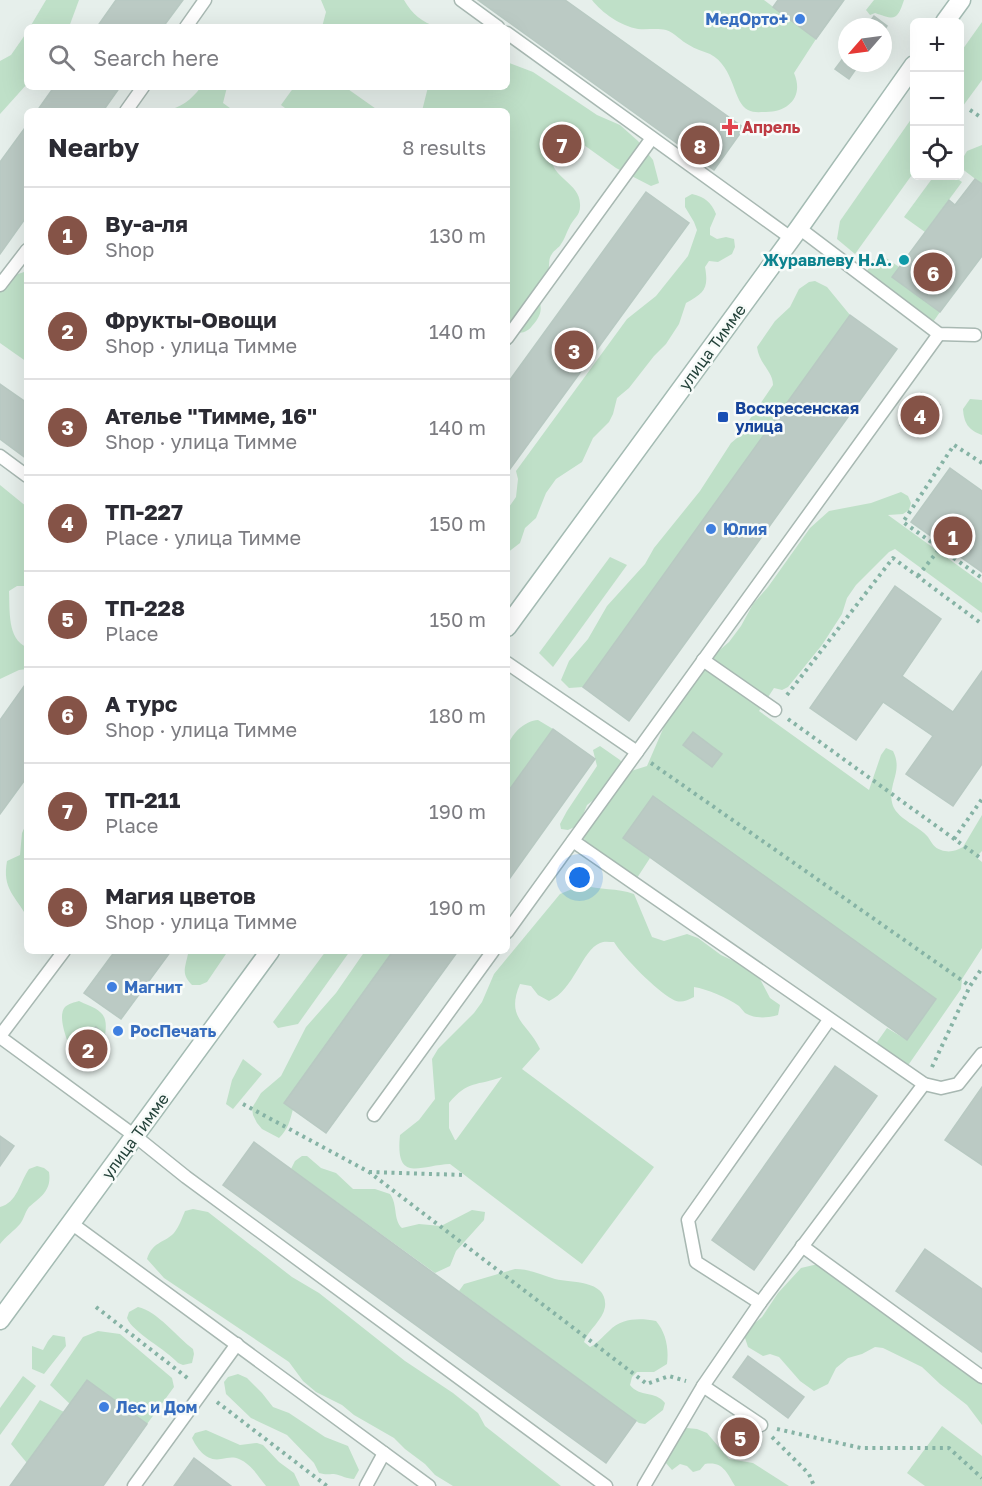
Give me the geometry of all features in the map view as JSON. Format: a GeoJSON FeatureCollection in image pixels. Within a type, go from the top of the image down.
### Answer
{"type":"FeatureCollection","features":[{"type":"Feature","properties":{"kind":"main road"},"geometry":{"type":"LineString","coordinates":[[948,18],[961,0]]}},
{"type":"Feature","properties":{"kind":"main road","name":"улица Тимме"},"geometry":{"type":"LineString","coordinates":[[510,623],[910,72]]}},
{"type":"Feature","properties":{"kind":"main road","name":"улица Тимме"},"geometry":{"type":"LineString","coordinates":[[0,1320],[268,954]]}},
{"type":"Feature","properties":{"kind":"lane"},"geometry":{"type":"LineString","coordinates":[[188,24],[205,0]]}},
{"type":"Feature","properties":{"kind":"lane"},"geometry":{"type":"LineString","coordinates":[[461,0],[494,24]]}},
{"type":"Feature","properties":{"kind":"lane"},"geometry":{"type":"LineString","coordinates":[[510,35],[652,138],[795,233],[939,334],[980,335]]}},
{"type":"Feature","properties":{"kind":"lane"},"geometry":{"type":"LineString","coordinates":[[128,108],[141,90]]}},
{"type":"Feature","properties":{"kind":"lane"},"geometry":{"type":"LineString","coordinates":[[510,334],[652,138]]}},
{"type":"Feature","properties":{"kind":"lane"},"geometry":{"type":"LineString","coordinates":[[0,285],[24,254]]}},
{"type":"Feature","properties":{"kind":"lane"},"geometry":{"type":"LineString","coordinates":[[510,928],[939,334]]}},
{"type":"Feature","properties":{"kind":"lane"},"geometry":{"type":"LineString","coordinates":[[0,456],[24,474]]}},
{"type":"Feature","properties":{"kind":"lane"},"geometry":{"type":"LineString","coordinates":[[704,660],[775,710]]}},
{"type":"Feature","properties":{"kind":"lane"},"geometry":{"type":"LineString","coordinates":[[510,665],[637,753]]}},
{"type":"Feature","properties":{"kind":"lane"},"geometry":{"type":"LineString","coordinates":[[573,841],[924,1084],[941,1088],[958,1084],[982,1054]]}},
{"type":"Feature","properties":{"kind":"lane"},"geometry":{"type":"LineString","coordinates":[[62,954],[0,1036],[135,1136],[186,1178],[606,1486]]}},
{"type":"Feature","properties":{"kind":"lane"},"geometry":{"type":"LineString","coordinates":[[374,1115],[491,954]]}},
{"type":"Feature","properties":{"kind":"lane"},"geometry":{"type":"LineString","coordinates":[[760,1303],[696,1262],[688,1220],[829,1020]]}},
{"type":"Feature","properties":{"kind":"lane"},"geometry":{"type":"LineString","coordinates":[[644,1486],[703,1386],[760,1303],[924,1084]]}},
{"type":"Feature","properties":{"kind":"lane"},"geometry":{"type":"LineString","coordinates":[[71,1223],[429,1486]]}},
{"type":"Feature","properties":{"kind":"lane"},"geometry":{"type":"LineString","coordinates":[[802,1246],[982,1377]]}},
{"type":"Feature","properties":{"kind":"lane"},"geometry":{"type":"LineString","coordinates":[[134,1486],[237,1344]]}},
{"type":"Feature","properties":{"kind":"lane"},"geometry":{"type":"LineString","coordinates":[[703,1386],[761,1425]]}},
{"type":"Feature","properties":{"kind":"lane"},"geometry":{"type":"LineString","coordinates":[[366,1486],[384,1453]]}},
{"type":"Feature","properties":{"kind":"path"},"geometry":{"type":"LineString","coordinates":[[970,110],[982,118]]}},
{"type":"Feature","properties":{"kind":"path"},"geometry":{"type":"LineString","coordinates":[[982,463],[954,445],[903,522],[982,578]]}},
{"type":"Feature","properties":{"kind":"path"},"geometry":{"type":"LineString","coordinates":[[918,576],[939,548]]}},
{"type":"Feature","properties":{"kind":"path"},"geometry":{"type":"LineString","coordinates":[[982,624],[893,558],[775,710],[982,859]]}},
{"type":"Feature","properties":{"kind":"path"},"geometry":{"type":"LineString","coordinates":[[637,753],[970,986]]}},
{"type":"Feature","properties":{"kind":"path"},"geometry":{"type":"LineString","coordinates":[[954,839],[982,799]]}},
{"type":"Feature","properties":{"kind":"path"},"geometry":{"type":"LineString","coordinates":[[924,1084],[970,986],[982,969]]}},
{"type":"Feature","properties":{"kind":"path"},"geometry":{"type":"LineString","coordinates":[[243,1104],[369,1172],[646,1384],[669,1376],[703,1386]]}},
{"type":"Feature","properties":{"kind":"path"},"geometry":{"type":"LineString","coordinates":[[369,1172],[465,1175]]}},
{"type":"Feature","properties":{"kind":"path"},"geometry":{"type":"LineString","coordinates":[[761,1425],[861,1448],[949,1448],[982,1478]]}},
{"type":"Feature","properties":{"kind":"path"},"geometry":{"type":"LineString","coordinates":[[761,1425],[809,1474],[814,1486]]}},
{"type":"Feature","properties":{"kind":"green space"},"geometry":{"type":"Polygon","coordinates":[[[46,0],[79,0],[70,24],[32,24],[46,0]]]}},
{"type":"Feature","properties":{"kind":"green space"},"geometry":{"type":"Polygon","coordinates":[[[321,0],[404,0],[418,17],[430,24],[323,24],[326,12],[321,0]]]}},
{"type":"Feature","properties":{"kind":"green space"},"geometry":{"type":"Polygon","coordinates":[[[592,0],[764,0],[816,39],[794,73],[797,81],[796,95],[788,106],[774,111],[752,112],[743,106],[724,67],[710,54],[691,46],[666,30],[638,29],[625,25],[606,14],[592,0]]]}},
{"type":"Feature","properties":{"kind":"green space"},"geometry":{"type":"Polygon","coordinates":[[[874,0],[904,0],[897,15],[891,18],[875,13],[870,15],[866,10],[874,0]]]}},
{"type":"Feature","properties":{"kind":"green space"},"geometry":{"type":"Polygon","coordinates":[[[982,22],[982,80],[964,105],[964,72],[964,47],[982,22]]]}},
{"type":"Feature","properties":{"kind":"green space"},"geometry":{"type":"Polygon","coordinates":[[[24,36],[24,87],[0,114],[0,61],[11,55],[24,36]]]}},
{"type":"Feature","properties":{"kind":"green space"},"geometry":{"type":"Polygon","coordinates":[[[510,63],[533,72],[597,115],[620,125],[638,141],[653,160],[659,183],[651,186],[616,168],[577,140],[552,151],[551,160],[554,167],[579,196],[580,208],[559,247],[550,258],[548,272],[539,293],[540,314],[527,331],[510,332],[510,108],[423,108],[427,90],[510,90],[510,63]]]}},
{"type":"Feature","properties":{"kind":"green space"},"geometry":{"type":"Polygon","coordinates":[[[198,90],[226,90],[223,103],[230,108],[176,108],[198,90]]]}},
{"type":"Feature","properties":{"kind":"green space"},"geometry":{"type":"Polygon","coordinates":[[[292,90],[349,90],[375,108],[285,108],[281,105],[292,90]]]}},
{"type":"Feature","properties":{"kind":"green space"},"geometry":{"type":"Polygon","coordinates":[[[910,121],[910,178],[855,254],[837,239],[840,221],[910,121]]]}},
{"type":"Feature","properties":{"kind":"green space"},"geometry":{"type":"Polygon","coordinates":[[[982,145],[982,184],[964,170],[964,156],[967,151],[982,145]]]}},
{"type":"Feature","properties":{"kind":"green space"},"geometry":{"type":"Polygon","coordinates":[[[931,180],[959,180],[962,182],[925,232],[904,217],[931,180]]]}},
{"type":"Feature","properties":{"kind":"green space"},"geometry":{"type":"Polygon","coordinates":[[[692,194],[701,197],[712,206],[716,214],[710,228],[710,235],[717,239],[726,237],[734,239],[735,247],[732,254],[718,262],[709,261],[705,267],[704,290],[686,303],[679,324],[666,344],[629,388],[617,398],[609,422],[593,438],[582,462],[556,479],[546,493],[536,518],[525,528],[520,543],[510,551],[510,506],[516,497],[518,479],[516,471],[627,319],[656,296],[688,256],[697,230],[685,207],[685,198],[692,194]]]}},
{"type":"Feature","properties":{"kind":"green space"},"geometry":{"type":"Polygon","coordinates":[[[879,253],[899,267],[893,277],[940,312],[933,322],[867,271],[879,253]]]}},
{"type":"Feature","properties":{"kind":"green space"},"geometry":{"type":"Polygon","coordinates":[[[24,272],[24,360],[0,343],[0,288],[24,272]]]}},
{"type":"Feature","properties":{"kind":"green space"},"geometry":{"type":"Polygon","coordinates":[[[815,281],[827,287],[850,315],[583,687],[569,688],[561,680],[569,661],[588,639],[607,606],[645,564],[654,548],[700,491],[773,385],[757,347],[775,321],[790,307],[799,289],[815,281]]]}},
{"type":"Feature","properties":{"kind":"green space"},"geometry":{"type":"Polygon","coordinates":[[[970,399],[982,400],[982,435],[973,431],[964,418],[963,409],[970,399]]]}},
{"type":"Feature","properties":{"kind":"green space"},"geometry":{"type":"Polygon","coordinates":[[[0,485],[24,505],[24,586],[17,586],[9,591],[13,631],[16,638],[24,645],[24,669],[0,679],[0,485]]]}},
{"type":"Feature","properties":{"kind":"green space"},"geometry":{"type":"Polygon","coordinates":[[[901,492],[908,496],[911,503],[909,510],[903,514],[888,515],[982,583],[982,613],[895,549],[889,552],[856,585],[847,598],[842,614],[822,645],[788,687],[782,690],[774,688],[759,711],[869,790],[881,755],[886,748],[893,751],[897,766],[891,798],[893,806],[939,849],[950,851],[963,847],[982,815],[982,851],[976,857],[982,862],[982,948],[962,979],[961,989],[909,1064],[903,1065],[875,1045],[887,1028],[907,1040],[936,999],[653,797],[623,838],[650,858],[637,878],[586,844],[583,836],[604,792],[587,805],[579,825],[568,830],[561,829],[560,824],[597,766],[593,750],[600,746],[631,771],[647,766],[666,722],[708,660],[729,642],[753,604],[768,587],[810,528],[829,511],[871,503],[901,492]]]}},
{"type":"Feature","properties":{"kind":"green space"},"geometry":{"type":"Polygon","coordinates":[[[610,557],[627,565],[553,667],[539,653],[610,557]]]}},
{"type":"Feature","properties":{"kind":"green space"},"geometry":{"type":"Polygon","coordinates":[[[538,720],[553,729],[510,789],[510,741],[515,733],[538,720]]]}},
{"type":"Feature","properties":{"kind":"green space"},"geometry":{"type":"Polygon","coordinates":[[[24,829],[24,912],[6,878],[7,861],[20,855],[24,829]]]}},
{"type":"Feature","properties":{"kind":"green space"},"geometry":{"type":"Polygon","coordinates":[[[582,885],[634,894],[652,937],[664,941],[687,934],[698,938],[721,955],[751,969],[760,979],[770,998],[780,1005],[778,1015],[757,1017],[745,1013],[739,1006],[723,997],[694,987],[694,997],[675,1001],[641,973],[614,942],[602,942],[594,947],[565,988],[549,1001],[538,995],[531,986],[520,984],[515,1005],[517,1013],[540,1049],[522,1069],[654,1167],[582,1264],[450,1164],[412,1168],[406,1166],[401,1160],[399,1150],[400,1135],[419,1120],[435,1099],[432,1059],[438,1049],[474,1013],[482,1002],[494,974],[560,894],[582,885]],[[502,1077],[468,1087],[449,1103],[449,1128],[456,1140],[502,1077]]]}},
{"type":"Feature","properties":{"kind":"green space"},"geometry":{"type":"Polygon","coordinates":[[[188,954],[226,954],[207,982],[200,985],[192,985],[185,974],[188,954]]]}},
{"type":"Feature","properties":{"kind":"green space"},"geometry":{"type":"Polygon","coordinates":[[[324,954],[348,954],[298,1024],[278,1028],[273,1022],[324,954]]]}},
{"type":"Feature","properties":{"kind":"green space"},"geometry":{"type":"Polygon","coordinates":[[[363,954],[391,954],[284,1103],[293,1109],[288,1125],[279,1138],[262,1129],[253,1115],[252,1108],[261,1093],[281,1076],[306,1027],[336,993],[363,954]]]}},
{"type":"Feature","properties":{"kind":"green space"},"geometry":{"type":"Polygon","coordinates":[[[79,1001],[101,1012],[105,1021],[105,1035],[95,1028],[68,1043],[63,1025],[63,1010],[68,1005],[79,1001]]]}},
{"type":"Feature","properties":{"kind":"green space"},"geometry":{"type":"Polygon","coordinates":[[[243,1059],[262,1074],[233,1109],[226,1104],[232,1080],[243,1059]]]}},
{"type":"Feature","properties":{"kind":"green space"},"geometry":{"type":"Polygon","coordinates":[[[302,1156],[307,1156],[321,1168],[336,1173],[353,1189],[375,1189],[390,1194],[397,1221],[402,1228],[419,1224],[441,1226],[472,1210],[485,1212],[484,1220],[456,1251],[450,1266],[435,1273],[291,1169],[295,1161],[302,1156]]]}},
{"type":"Feature","properties":{"kind":"green space"},"geometry":{"type":"Polygon","coordinates":[[[37,1166],[49,1172],[49,1184],[41,1196],[29,1207],[20,1224],[0,1244],[0,1207],[6,1205],[14,1197],[29,1169],[37,1166]]]}},
{"type":"Feature","properties":{"kind":"green space"},"geometry":{"type":"Polygon","coordinates":[[[193,1209],[208,1212],[292,1277],[319,1293],[405,1361],[453,1393],[478,1413],[485,1426],[561,1486],[453,1486],[435,1475],[394,1438],[354,1415],[342,1405],[316,1392],[303,1381],[289,1362],[164,1278],[147,1259],[149,1253],[174,1233],[185,1211],[193,1209]]]}},
{"type":"Feature","properties":{"kind":"green space"},"geometry":{"type":"Polygon","coordinates":[[[818,1264],[876,1306],[882,1313],[905,1324],[982,1384],[982,1425],[967,1405],[922,1367],[883,1348],[875,1347],[848,1358],[836,1368],[828,1384],[814,1391],[800,1381],[779,1357],[770,1354],[763,1356],[748,1347],[744,1335],[762,1317],[778,1293],[801,1268],[818,1264]]]}},
{"type":"Feature","properties":{"kind":"green space"},"geometry":{"type":"Polygon","coordinates":[[[515,1269],[588,1284],[601,1292],[604,1298],[604,1312],[584,1342],[590,1347],[625,1321],[643,1319],[656,1321],[666,1341],[667,1364],[654,1372],[637,1372],[632,1377],[630,1385],[638,1391],[661,1399],[665,1403],[663,1410],[645,1424],[639,1423],[459,1291],[464,1284],[515,1269]]]}},
{"type":"Feature","properties":{"kind":"green space"},"geometry":{"type":"Polygon","coordinates":[[[138,1307],[160,1319],[193,1349],[192,1363],[183,1365],[178,1363],[130,1323],[127,1318],[129,1312],[138,1307]]]}},
{"type":"Feature","properties":{"kind":"green space"},"geometry":{"type":"Polygon","coordinates":[[[98,1331],[120,1334],[172,1378],[174,1387],[147,1424],[87,1380],[70,1404],[50,1385],[83,1337],[98,1331]]]}},
{"type":"Feature","properties":{"kind":"green space"},"geometry":{"type":"Polygon","coordinates":[[[53,1335],[65,1337],[66,1346],[44,1374],[32,1369],[32,1346],[43,1350],[53,1335]]]}},
{"type":"Feature","properties":{"kind":"green space"},"geometry":{"type":"Polygon","coordinates":[[[238,1374],[247,1378],[273,1407],[289,1413],[325,1437],[348,1446],[359,1470],[354,1479],[319,1473],[314,1463],[287,1435],[251,1418],[226,1394],[224,1382],[228,1377],[238,1374]]]}},
{"type":"Feature","properties":{"kind":"green space"},"geometry":{"type":"Polygon","coordinates":[[[23,1376],[36,1386],[0,1435],[0,1408],[23,1376]]]}},
{"type":"Feature","properties":{"kind":"green space"},"geometry":{"type":"Polygon","coordinates":[[[40,1400],[64,1412],[27,1463],[11,1444],[40,1400]]]}},
{"type":"Feature","properties":{"kind":"green space"},"geometry":{"type":"Polygon","coordinates":[[[942,1426],[982,1456],[982,1486],[925,1486],[907,1473],[942,1426]]]}},
{"type":"Feature","properties":{"kind":"green space"},"geometry":{"type":"Polygon","coordinates":[[[687,1428],[707,1433],[729,1459],[753,1463],[789,1486],[735,1486],[724,1469],[716,1464],[705,1464],[700,1470],[693,1472],[687,1466],[680,1464],[672,1470],[665,1462],[677,1432],[687,1428]]]}},
{"type":"Feature","properties":{"kind":"green space"},"geometry":{"type":"Polygon","coordinates":[[[206,1430],[240,1445],[257,1443],[263,1445],[279,1462],[294,1473],[300,1486],[266,1486],[251,1467],[239,1459],[207,1457],[192,1438],[195,1433],[206,1430]]]}},
{"type":"Feature","properties":{"kind":"building"},"geometry":{"type":"Polygon","coordinates":[[[116,0],[183,0],[165,24],[99,24],[116,0]]]}},
{"type":"Feature","properties":{"kind":"building"},"geometry":{"type":"Polygon","coordinates":[[[478,0],[565,0],[744,128],[714,170],[478,0]]]}},
{"type":"Feature","properties":{"kind":"building"},"geometry":{"type":"Polygon","coordinates":[[[778,0],[844,0],[816,39],[773,7],[778,0]]]}},
{"type":"Feature","properties":{"kind":"building"},"geometry":{"type":"Polygon","coordinates":[[[839,72],[854,72],[849,79],[839,72]]]}},
{"type":"Feature","properties":{"kind":"building"},"geometry":{"type":"Polygon","coordinates":[[[52,90],[118,90],[105,108],[39,108],[52,90]]]}},
{"type":"Feature","properties":{"kind":"building"},"geometry":{"type":"Polygon","coordinates":[[[560,125],[580,139],[562,163],[544,149],[560,125]]]}},
{"type":"Feature","properties":{"kind":"building"},"geometry":{"type":"Polygon","coordinates":[[[24,129],[24,220],[0,254],[0,162],[24,129]]]}},
{"type":"Feature","properties":{"kind":"building"},"geometry":{"type":"Polygon","coordinates":[[[975,179],[982,184],[982,256],[940,312],[892,277],[949,200],[955,205],[975,179]]]}},
{"type":"Feature","properties":{"kind":"building"},"geometry":{"type":"Polygon","coordinates":[[[646,192],[689,223],[510,469],[510,380],[646,192]]]}},
{"type":"Feature","properties":{"kind":"building"},"geometry":{"type":"Polygon","coordinates":[[[850,315],[897,349],[629,721],[583,687],[850,315]]]}},
{"type":"Feature","properties":{"kind":"building"},"geometry":{"type":"Polygon","coordinates":[[[0,384],[24,401],[24,457],[0,439],[0,384]]]}},
{"type":"Feature","properties":{"kind":"building"},"geometry":{"type":"Polygon","coordinates":[[[921,393],[940,405],[918,437],[900,425],[921,393]]]}},
{"type":"Feature","properties":{"kind":"building"},"geometry":{"type":"Polygon","coordinates":[[[950,468],[982,491],[982,572],[911,522],[950,468]]]}},
{"type":"Feature","properties":{"kind":"building"},"geometry":{"type":"Polygon","coordinates":[[[895,586],[941,619],[902,676],[953,712],[982,671],[982,764],[953,806],[906,774],[933,736],[883,702],[856,740],[810,708],[895,586]]]}},
{"type":"Feature","properties":{"kind":"building"},"geometry":{"type":"Polygon","coordinates":[[[24,686],[24,781],[0,814],[0,720],[24,686]]]}},
{"type":"Feature","properties":{"kind":"building"},"geometry":{"type":"Polygon","coordinates":[[[553,729],[595,759],[510,878],[510,789],[553,729]]]}},
{"type":"Feature","properties":{"kind":"building"},"geometry":{"type":"Polygon","coordinates":[[[693,732],[722,754],[712,767],[683,745],[693,732]]]}},
{"type":"Feature","properties":{"kind":"building"},"geometry":{"type":"Polygon","coordinates":[[[653,796],[936,999],[907,1040],[623,838],[653,796]]]}},
{"type":"Feature","properties":{"kind":"building"},"geometry":{"type":"Polygon","coordinates":[[[113,954],[169,954],[121,1019],[84,993],[113,954]]]}},
{"type":"Feature","properties":{"kind":"building"},"geometry":{"type":"Polygon","coordinates":[[[391,954],[456,954],[326,1133],[284,1103],[391,954]]]}},
{"type":"Feature","properties":{"kind":"building"},"geometry":{"type":"Polygon","coordinates":[[[96,1027],[105,1035],[105,1055],[93,1061],[73,1055],[68,1043],[96,1027]]]}},
{"type":"Feature","properties":{"kind":"building"},"geometry":{"type":"Polygon","coordinates":[[[835,1066],[877,1096],[754,1270],[712,1240],[835,1066]]]}},
{"type":"Feature","properties":{"kind":"building"},"geometry":{"type":"Polygon","coordinates":[[[982,1087],[982,1165],[945,1140],[982,1087]]]}},
{"type":"Feature","properties":{"kind":"building"},"geometry":{"type":"Polygon","coordinates":[[[0,1136],[14,1146],[0,1166],[0,1136]]]}},
{"type":"Feature","properties":{"kind":"building"},"geometry":{"type":"Polygon","coordinates":[[[254,1142],[636,1421],[606,1463],[223,1185],[254,1142]]]}},
{"type":"Feature","properties":{"kind":"building"},"geometry":{"type":"Polygon","coordinates":[[[925,1249],[982,1289],[982,1352],[896,1291],[925,1249]]]}},
{"type":"Feature","properties":{"kind":"building"},"geometry":{"type":"Polygon","coordinates":[[[748,1356],[804,1397],[788,1418],[733,1377],[748,1356]]]}},
{"type":"Feature","properties":{"kind":"building"},"geometry":{"type":"Polygon","coordinates":[[[87,1380],[147,1424],[103,1486],[10,1486],[87,1380]]]}},
{"type":"Feature","properties":{"kind":"building"},"geometry":{"type":"Polygon","coordinates":[[[735,1420],[757,1437],[745,1454],[723,1437],[735,1420]]]}},
{"type":"Feature","properties":{"kind":"building"},"geometry":{"type":"Polygon","coordinates":[[[194,1458],[231,1486],[174,1486],[194,1458]]]}},
{"type":"Feature","properties":{"kind":"place","name":"МедОрто+"},"geometry":{"type":"Point","coordinates":[800,19]}},
{"type":"Feature","properties":{"kind":"place","name":"Апрель"},"geometry":{"type":"Point","coordinates":[730,127]}},
{"type":"Feature","properties":{"kind":"place","name":"ТП-211"},"geometry":{"type":"Point","coordinates":[562,144]}},
{"type":"Feature","properties":{"kind":"place","name":"Магия цветов"},"geometry":{"type":"Point","coordinates":[700,145]}},
{"type":"Feature","properties":{"kind":"place","name":"Журавлеву Н.А."},"geometry":{"type":"Point","coordinates":[904,260]}},
{"type":"Feature","properties":{"kind":"place","name":"А турс"},"geometry":{"type":"Point","coordinates":[933,272]}},
{"type":"Feature","properties":{"kind":"place","name":"Ателье \"Тимме, 16\""},"geometry":{"type":"Point","coordinates":[574,350]}},
{"type":"Feature","properties":{"kind":"place","name":"ТП-227"},"geometry":{"type":"Point","coordinates":[920,415]}},
{"type":"Feature","properties":{"kind":"place","name":"Воскресенская улица"},"geometry":{"type":"Point","coordinates":[723,417]}},
{"type":"Feature","properties":{"kind":"place","name":"Юлия"},"geometry":{"type":"Point","coordinates":[711,529]}},
{"type":"Feature","properties":{"kind":"place","name":"Ву-а-ля"},"geometry":{"type":"Point","coordinates":[953,536]}},
{"type":"Feature","properties":{"kind":"place","name":"Магнит"},"geometry":{"type":"Point","coordinates":[112,987]}},
{"type":"Feature","properties":{"kind":"place","name":"РосПечать"},"geometry":{"type":"Point","coordinates":[118,1031]}},
{"type":"Feature","properties":{"kind":"place","name":"Фрукты-Овощи"},"geometry":{"type":"Point","coordinates":[88,1049]}},
{"type":"Feature","properties":{"kind":"place","name":"Лес и Дом"},"geometry":{"type":"Point","coordinates":[104,1407]}},
{"type":"Feature","properties":{"kind":"place","name":"ТП-228"},"geometry":{"type":"Point","coordinates":[740,1437]}}]}
